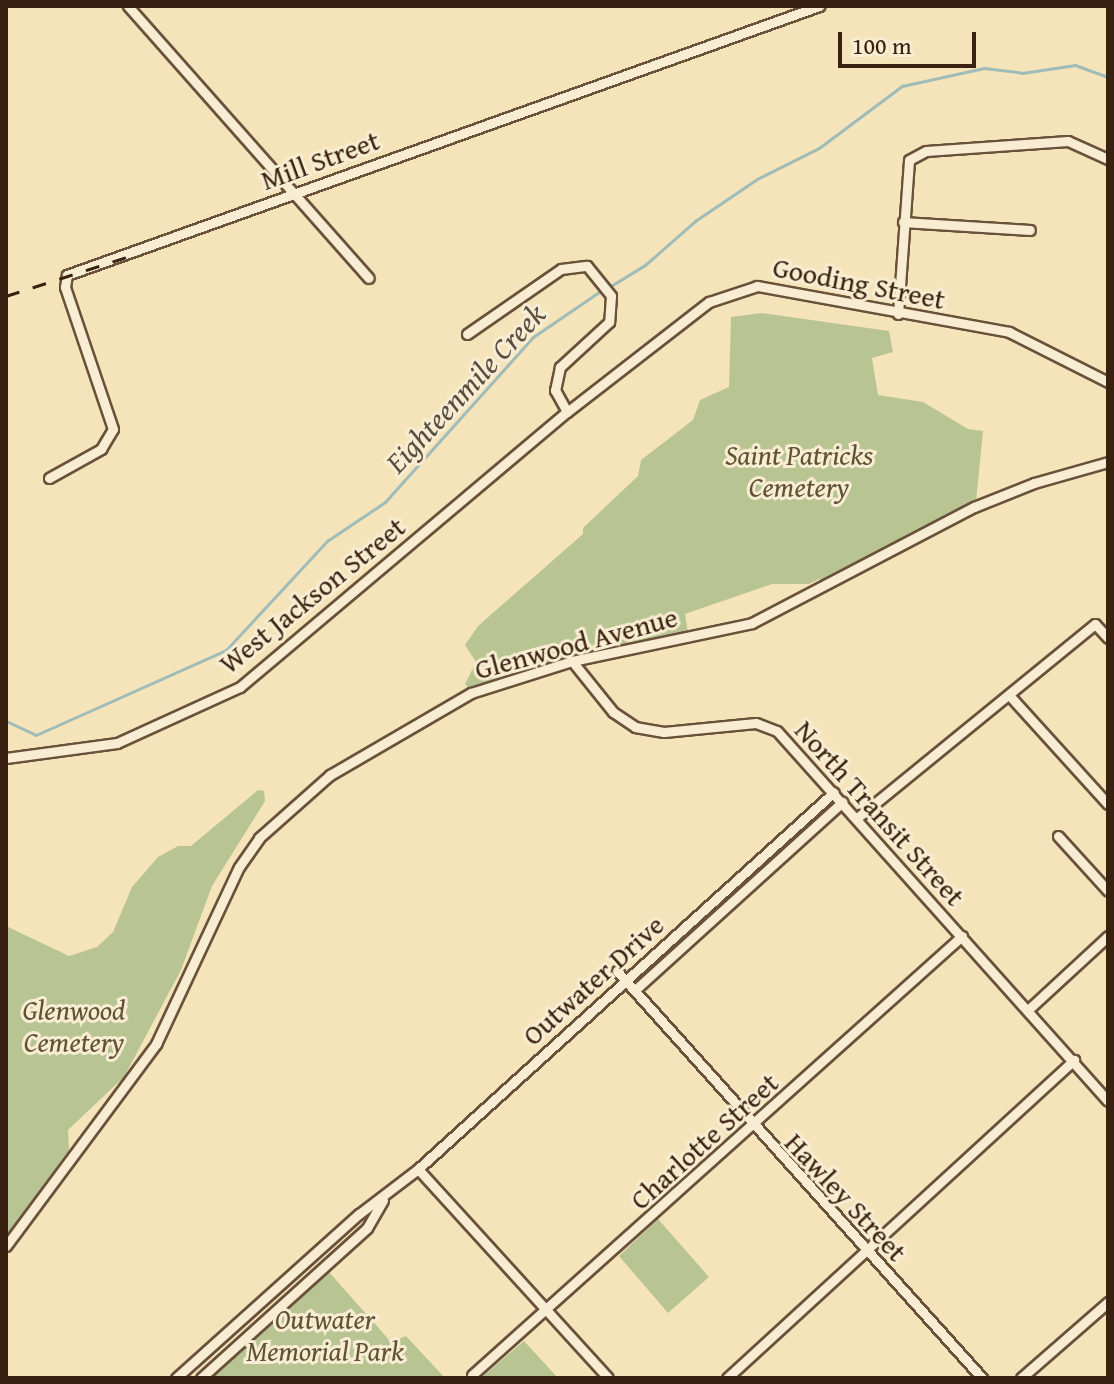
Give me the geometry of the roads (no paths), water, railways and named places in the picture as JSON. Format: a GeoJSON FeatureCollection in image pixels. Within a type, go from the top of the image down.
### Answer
{"type":"FeatureCollection","features":[{"type":"Feature","properties":{"kind":"street"},"geometry":{"type":"LineString","coordinates":[[130,6],[369,278]]}},
{"type":"Feature","properties":{"kind":"street","name":"Mill Street"},"geometry":{"type":"LineString","coordinates":[[49,478],[101,449],[113,429],[65,287],[67,275],[819,6]]}},
{"type":"Feature","properties":{"kind":"street"},"geometry":{"type":"LineString","coordinates":[[898,314],[909,160],[926,151],[1068,141],[1108,159]]}},
{"type":"Feature","properties":{"kind":"street"},"geometry":{"type":"LineString","coordinates":[[903,222],[1030,230]]}},
{"type":"Feature","properties":{"kind":"street"},"geometry":{"type":"LineString","coordinates":[[467,334],[561,269],[587,266],[606,283],[611,296],[609,322],[560,367],[555,390],[567,412]]}},
{"type":"Feature","properties":{"kind":"street","name":"Gooding Street"},"geometry":{"type":"LineString","coordinates":[[567,412],[709,302],[757,286],[1009,332],[1108,382]]}},
{"type":"Feature","properties":{"kind":"street","name":"West Jackson Street"},"geometry":{"type":"LineString","coordinates":[[6,758],[117,743],[240,687],[567,412]]}},
{"type":"Feature","properties":{"kind":"street","name":"Glenwood Avenue"},"geometry":{"type":"LineString","coordinates":[[6,1246],[156,1044],[239,867],[259,838],[330,775],[409,738],[471,693],[572,661],[752,623],[995,498],[1108,462]]}},
{"type":"Feature","properties":{"kind":"street"},"geometry":{"type":"LineString","coordinates":[[857,818],[1095,624],[1108,638]]}},
{"type":"Feature","properties":{"kind":"street","name":"North Transit Street"},"geometry":{"type":"LineString","coordinates":[[572,661],[628,724],[664,732],[746,724],[770,727],[834,792],[1030,1008],[1108,1101]]}},
{"type":"Feature","properties":{"kind":"street"},"geometry":{"type":"LineString","coordinates":[[1009,695],[1108,804]]}},
{"type":"Feature","properties":{"kind":"street","name":"Outwater Drive"},"geometry":{"type":"LineString","coordinates":[[176,1378],[359,1214],[383,1200],[418,1169],[834,792]]}},
{"type":"Feature","properties":{"kind":"street","name":"Outwater Drive"},"geometry":{"type":"LineString","coordinates":[[635,990],[842,802]]}},
{"type":"Feature","properties":{"kind":"street"},"geometry":{"type":"LineString","coordinates":[[1058,836],[1108,891]]}},
{"type":"Feature","properties":{"kind":"street","name":"Charlotte Street"},"geometry":{"type":"LineString","coordinates":[[472,1375],[548,1312],[962,936]]}},
{"type":"Feature","properties":{"kind":"street"},"geometry":{"type":"LineString","coordinates":[[1030,1008],[1108,936]]}},
{"type":"Feature","properties":{"kind":"street","name":"Hawley Street"},"geometry":{"type":"LineString","coordinates":[[617,971],[752,1127],[982,1378]]}},
{"type":"Feature","properties":{"kind":"street"},"geometry":{"type":"LineString","coordinates":[[727,1378],[1074,1060]]}},
{"type":"Feature","properties":{"kind":"street"},"geometry":{"type":"LineString","coordinates":[[418,1169],[608,1378]]}},
{"type":"Feature","properties":{"kind":"street","name":"Outwater Drive"},"geometry":{"type":"LineString","coordinates":[[201,1378],[367,1228],[383,1200]]}},
{"type":"Feature","properties":{"kind":"street"},"geometry":{"type":"LineString","coordinates":[[1021,1378],[1108,1302]]}},
{"type":"Feature","properties":{"kind":"waterway","name":"Eighteenmile Creek"},"geometry":{"type":"LineString","coordinates":[[609,287],[645,265],[695,221],[757,179],[819,148],[902,86],[984,68],[1022,73],[1075,65],[1108,77]]}},
{"type":"Feature","properties":{"kind":"waterway","name":"Eighteenmile Creek"},"geometry":{"type":"LineString","coordinates":[[6,721],[36,735],[226,650],[327,541],[385,502],[533,337],[602,290]]}},
{"type":"Feature","properties":{"kind":"railway"},"geometry":{"type":"LineString","coordinates":[[6,296],[133,255]]}},
{"type":"Feature","properties":{"kind":"park label","name":"Saint Patricks Cemetery"},"geometry":{"type":"Point","coordinates":[799,471]}},
{"type":"Feature","properties":{"kind":"park label","name":"Glenwood Cemetery"},"geometry":{"type":"Point","coordinates":[74,1026]}},
{"type":"Feature","properties":{"kind":"park label","name":"Outwater Memorial Park"},"geometry":{"type":"Point","coordinates":[325,1335]}}]}
